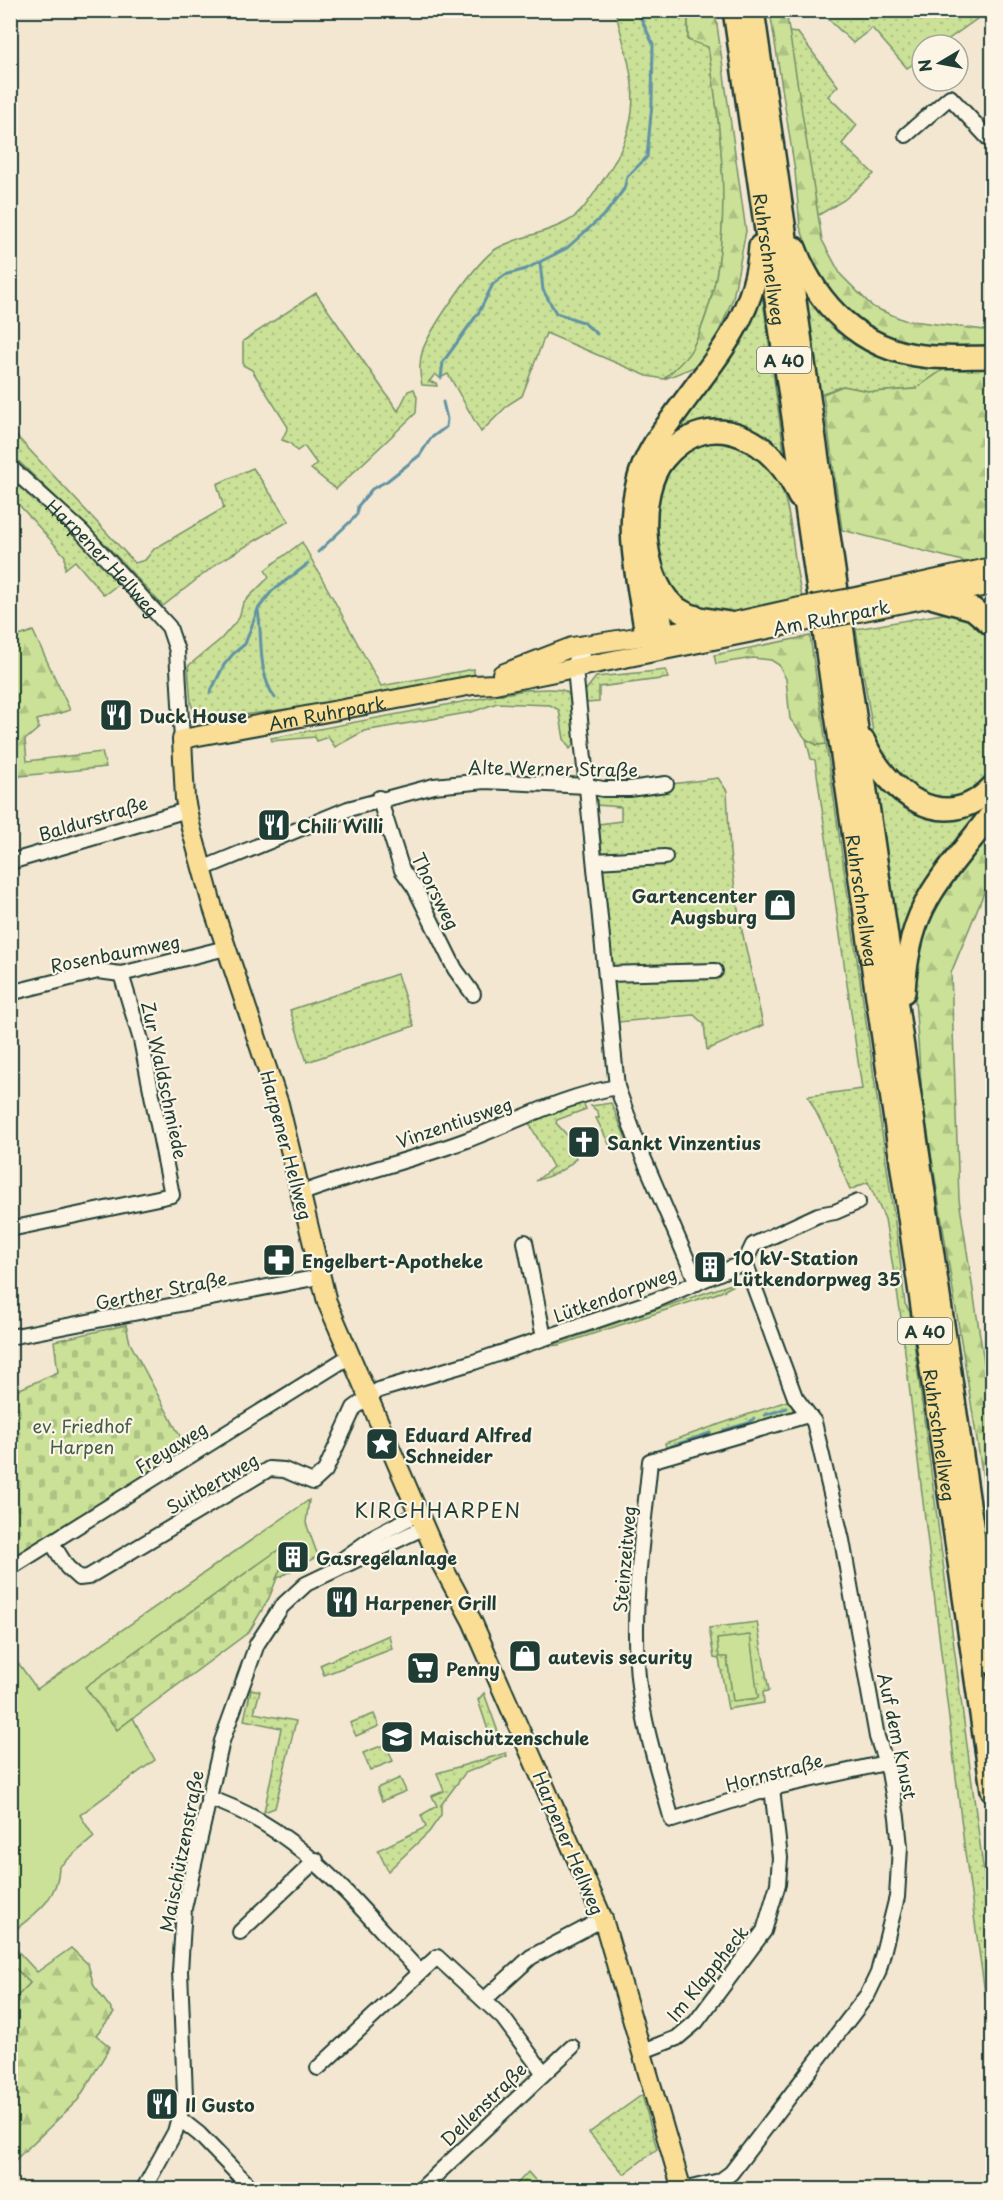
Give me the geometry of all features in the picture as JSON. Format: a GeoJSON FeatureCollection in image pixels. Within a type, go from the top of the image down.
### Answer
{"type":"FeatureCollection","features":[{"type":"Feature","properties":{"kind":"highway","name":"Ruhrschnellweg"},"geometry":{"type":"LineString","coordinates":[[734,10],[769,185],[855,712],[993,1663]]}},
{"type":"Feature","properties":{"kind":"highway","name":"Ruhrschnellweg"},"geometry":{"type":"LineString","coordinates":[[753,10],[769,185],[810,534],[993,1790]]}},
{"type":"Feature","properties":{"kind":"highway"},"geometry":{"type":"LineString","coordinates":[[769,185],[802,265],[829,307],[844,322],[892,350],[941,358],[993,357]]}},
{"type":"Feature","properties":{"kind":"highway"},"geometry":{"type":"LineString","coordinates":[[659,639],[632,521],[638,480],[653,445],[724,350],[745,312],[753,290],[769,185]]}},
{"type":"Feature","properties":{"kind":"highway"},"geometry":{"type":"LineString","coordinates":[[659,639],[646,508],[652,479],[663,460],[684,441],[709,431],[735,432],[752,440],[772,457],[794,484],[810,534]]}},
{"type":"Feature","properties":{"kind":"highway"},"geometry":{"type":"LineString","coordinates":[[652,568],[660,589],[673,605],[698,618],[729,623]]}},
{"type":"Feature","properties":{"kind":"highway"},"geometry":{"type":"LineString","coordinates":[[934,598],[973,609],[993,626]]}},
{"type":"Feature","properties":{"kind":"highway"},"geometry":{"type":"LineString","coordinates":[[855,712],[863,741],[874,761],[887,779],[910,799],[931,807],[961,806],[975,801],[993,788]]}},
{"type":"Feature","properties":{"kind":"highway"},"geometry":{"type":"LineString","coordinates":[[903,1047],[904,988],[917,920],[938,880],[993,813]]}},
{"type":"Feature","properties":{"kind":"highway"},"geometry":{"type":"LineString","coordinates":[[972,1521],[993,1604]]}},
{"type":"Feature","properties":{"kind":"main road","name":"Am Ruhrpark"},"geometry":{"type":"LineString","coordinates":[[472,685],[536,660],[590,644],[659,639],[801,615],[858,604],[987,572]]}},
{"type":"Feature","properties":{"kind":"main road","name":"Am Ruhrpark"},"geometry":{"type":"LineString","coordinates":[[858,604],[934,598],[993,585]]}},
{"type":"Feature","properties":{"kind":"main road","name":"Am Ruhrpark"},"geometry":{"type":"LineString","coordinates":[[182,740],[472,685],[495,684],[575,669],[659,639],[729,623],[801,615]]}},
{"type":"Feature","properties":{"kind":"main road","name":"Harpener Hellweg"},"geometry":{"type":"LineString","coordinates":[[182,740],[187,810],[202,869],[279,1104],[302,1193],[319,1277],[335,1324],[369,1396],[450,1584],[472,1621],[603,1919],[682,2190]]}},
{"type":"Feature","properties":{"kind":"street"},"geometry":{"type":"LineString","coordinates":[[906,135],[950,97],[993,142]]}},
{"type":"Feature","properties":{"kind":"street","name":"Harpener Hellweg"},"geometry":{"type":"LineString","coordinates":[[10,466],[82,532],[170,627],[178,657],[182,740]]}},
{"type":"Feature","properties":{"kind":"street"},"geometry":{"type":"LineString","coordinates":[[590,644],[576,659],[575,669],[617,1087],[638,1145],[697,1283]]}},
{"type":"Feature","properties":{"kind":"street"},"geometry":{"type":"LineString","coordinates":[[536,660],[560,658],[575,669]]}},
{"type":"Feature","properties":{"kind":"street","name":"Alte Werner Straße"},"geometry":{"type":"LineString","coordinates":[[202,869],[348,808],[434,786],[485,781],[629,789],[666,784]]}},
{"type":"Feature","properties":{"kind":"street","name":"Thorsweg"},"geometry":{"type":"LineString","coordinates":[[380,798],[402,870],[415,888],[455,969],[473,994]]}},
{"type":"Feature","properties":{"kind":"street","name":"Baldurstraße"},"geometry":{"type":"LineString","coordinates":[[10,862],[187,810]]}},
{"type":"Feature","properties":{"kind":"street"},"geometry":{"type":"LineString","coordinates":[[595,861],[665,856]]}},
{"type":"Feature","properties":{"kind":"street","name":"Rosenbaumweg"},"geometry":{"type":"LineString","coordinates":[[10,993],[98,971],[121,974],[226,948]]}},
{"type":"Feature","properties":{"kind":"street"},"geometry":{"type":"LineString","coordinates":[[606,974],[715,971]]}},
{"type":"Feature","properties":{"kind":"street","name":"Zur Waldschmiede"},"geometry":{"type":"LineString","coordinates":[[10,1229],[172,1195],[141,1040],[121,974]]}},
{"type":"Feature","properties":{"kind":"street","name":"Vinzentiusweg"},"geometry":{"type":"LineString","coordinates":[[302,1193],[352,1174],[466,1141],[584,1092],[617,1087]]}},
{"type":"Feature","properties":{"kind":"street","name":"Lütkendorpweg"},"geometry":{"type":"LineString","coordinates":[[369,1396],[379,1390],[661,1299],[745,1262],[753,1245],[818,1215],[836,1212],[858,1202]]}},
{"type":"Feature","properties":{"kind":"street"},"geometry":{"type":"LineString","coordinates":[[525,1242],[544,1338]]}},
{"type":"Feature","properties":{"kind":"street","name":"Auf dem Knust"},"geometry":{"type":"LineString","coordinates":[[724,2185],[856,2012],[878,1974],[893,1917],[899,1876],[897,1817],[877,1737],[829,1481],[814,1422],[795,1397],[745,1262]]}},
{"type":"Feature","properties":{"kind":"street","name":"Gerther Straße"},"geometry":{"type":"LineString","coordinates":[[10,1337],[319,1277]]}},
{"type":"Feature","properties":{"kind":"street","name":"Freyaweg"},"geometry":{"type":"LineString","coordinates":[[10,1568],[350,1356]]}},
{"type":"Feature","properties":{"kind":"street","name":"Suitbertweg"},"geometry":{"type":"LineString","coordinates":[[52,1543],[67,1567],[79,1578],[87,1577],[269,1469],[284,1470],[313,1482],[326,1471],[354,1408],[369,1396]]}},
{"type":"Feature","properties":{"kind":"street","name":"Steinzeitweg"},"geometry":{"type":"LineString","coordinates":[[672,1820],[647,1727],[637,1650],[650,1461],[808,1415]]}},
{"type":"Feature","properties":{"kind":"street","name":"Maischützenstraße"},"geometry":{"type":"LineString","coordinates":[[143,2190],[157,2168],[180,2119],[186,2078],[180,1971],[182,1926],[208,1798],[231,1713],[257,1644],[290,1596],[318,1577],[422,1520]]}},
{"type":"Feature","properties":{"kind":"street","name":"Hornstraße"},"geometry":{"type":"LineString","coordinates":[[672,1820],[772,1788],[885,1763]]}},
{"type":"Feature","properties":{"kind":"street","name":"Im Klappheck"},"geometry":{"type":"LineString","coordinates":[[642,2051],[677,2038],[696,2022],[764,1931],[778,1884],[780,1858],[772,1788]]}},
{"type":"Feature","properties":{"kind":"street"},"geometry":{"type":"LineString","coordinates":[[208,1798],[268,1824],[316,1860],[420,1972]]}},
{"type":"Feature","properties":{"kind":"street"},"geometry":{"type":"LineString","coordinates":[[240,1932],[316,1860]]}},
{"type":"Feature","properties":{"kind":"street"},"geometry":{"type":"LineString","coordinates":[[484,2000],[531,1957],[603,1919]]}},
{"type":"Feature","properties":{"kind":"street"},"geometry":{"type":"LineString","coordinates":[[318,2068],[437,1957],[476,1996],[484,2000],[503,2018],[543,2072]]}},
{"type":"Feature","properties":{"kind":"street","name":"Dellenstraße"},"geometry":{"type":"LineString","coordinates":[[420,2190],[572,2047]]}},
{"type":"Feature","properties":{"kind":"street"},"geometry":{"type":"LineString","coordinates":[[180,2119],[199,2134],[253,2190]]}},
{"type":"Feature","properties":{"kind":"street"},"geometry":{"type":"LineString","coordinates":[[682,2190],[724,2185]]}},
{"type":"Feature","properties":{"kind":"green space"},"geometry":{"type":"Polygon","coordinates":[[[992,10],[992,17],[987,12],[957,33],[910,33],[910,66],[907,68],[872,28],[853,43],[820,11],[992,10]]]}},
{"type":"Feature","properties":{"kind":"green space"},"geometry":{"type":"Polygon","coordinates":[[[615,11],[688,11],[688,40],[708,47],[719,122],[723,200],[716,277],[707,314],[690,353],[664,379],[647,376],[546,333],[522,396],[509,404],[481,432],[448,374],[440,378],[435,374],[429,382],[436,383],[437,386],[422,385],[420,367],[423,349],[455,295],[487,256],[505,245],[551,229],[573,218],[586,204],[616,160],[631,119],[633,100],[628,59],[615,11]]]}},
{"type":"Feature","properties":{"kind":"green space"},"geometry":{"type":"Polygon","coordinates":[[[688,11],[715,11],[746,231],[733,298],[716,340],[697,366],[664,379],[692,349],[707,314],[716,277],[721,239],[722,161],[714,84],[708,47],[688,40],[688,11]]]}},
{"type":"Feature","properties":{"kind":"green space"},"geometry":{"type":"Polygon","coordinates":[[[770,11],[786,11],[822,240],[841,275],[873,307],[904,320],[992,331],[992,350],[947,351],[901,344],[854,320],[819,278],[800,227],[795,171],[770,11]]]}},
{"type":"Feature","properties":{"kind":"green space"},"geometry":{"type":"Polygon","coordinates":[[[788,32],[798,33],[838,86],[828,96],[857,125],[842,144],[874,174],[844,200],[817,216],[788,32]]]}},
{"type":"Feature","properties":{"kind":"green space"},"geometry":{"type":"Polygon","coordinates":[[[802,275],[947,367],[915,389],[873,392],[843,386],[820,394],[802,275]]]}},
{"type":"Feature","properties":{"kind":"green space"},"geometry":{"type":"Polygon","coordinates":[[[760,279],[786,466],[739,429],[660,458],[646,476],[760,279]]]}},
{"type":"Feature","properties":{"kind":"green space"},"geometry":{"type":"Polygon","coordinates":[[[316,293],[398,411],[408,391],[414,389],[417,397],[416,413],[336,489],[311,469],[317,464],[304,446],[297,451],[290,443],[282,440],[288,427],[252,370],[243,365],[243,341],[316,293]]]}},
{"type":"Feature","properties":{"kind":"green space"},"geometry":{"type":"Polygon","coordinates":[[[992,366],[992,556],[970,563],[842,530],[823,394],[843,386],[873,392],[915,389],[947,367],[992,366]]]}},
{"type":"Feature","properties":{"kind":"green space"},"geometry":{"type":"Polygon","coordinates":[[[10,429],[135,563],[145,560],[154,549],[224,508],[217,484],[253,468],[289,521],[219,562],[163,606],[109,548],[11,454],[10,429]]]}},
{"type":"Feature","properties":{"kind":"green space"},"geometry":{"type":"Polygon","coordinates":[[[717,438],[748,446],[765,460],[776,477],[789,516],[803,600],[726,615],[693,611],[662,580],[657,568],[653,501],[675,455],[717,438]]]}},
{"type":"Feature","properties":{"kind":"green space"},"geometry":{"type":"Polygon","coordinates":[[[10,474],[59,517],[120,583],[104,595],[75,561],[65,569],[65,556],[11,496],[10,474]]]}},
{"type":"Feature","properties":{"kind":"green space"},"geometry":{"type":"Polygon","coordinates":[[[302,542],[381,686],[474,669],[474,677],[374,697],[222,718],[195,713],[191,704],[188,666],[221,639],[239,618],[243,603],[269,577],[265,570],[302,542]]]}},
{"type":"Feature","properties":{"kind":"green space"},"geometry":{"type":"Polygon","coordinates":[[[953,612],[963,614],[992,633],[992,779],[985,787],[944,803],[901,784],[875,744],[856,629],[953,612]]]}},
{"type":"Feature","properties":{"kind":"green space"},"geometry":{"type":"Polygon","coordinates":[[[33,631],[70,710],[37,720],[39,728],[25,740],[27,761],[102,752],[106,767],[11,777],[11,639],[33,631]]]}},
{"type":"Feature","properties":{"kind":"green space"},"geometry":{"type":"Polygon","coordinates":[[[810,636],[826,744],[817,745],[806,739],[790,719],[786,679],[779,665],[771,660],[753,658],[716,664],[714,655],[810,636]]]}},
{"type":"Feature","properties":{"kind":"green space"},"geometry":{"type":"Polygon","coordinates":[[[666,670],[668,678],[599,687],[599,702],[586,703],[585,691],[596,677],[666,670]]]}},
{"type":"Feature","properties":{"kind":"green space"},"geometry":{"type":"Polygon","coordinates":[[[556,689],[569,694],[575,723],[575,743],[570,749],[564,739],[559,710],[550,705],[497,703],[472,712],[364,731],[335,747],[328,737],[317,741],[315,737],[272,741],[271,738],[525,690],[556,689]]]}},
{"type":"Feature","properties":{"kind":"green space"},"geometry":{"type":"Polygon","coordinates":[[[806,739],[817,745],[826,744],[905,1304],[910,1312],[992,1935],[992,2043],[965,1852],[900,1310],[885,1219],[868,1182],[850,1190],[830,1140],[808,1096],[862,1089],[815,760],[811,759],[806,739]]]}},
{"type":"Feature","properties":{"kind":"green space"},"geometry":{"type":"Polygon","coordinates":[[[875,771],[906,803],[992,795],[992,803],[901,959],[875,771]]]}},
{"type":"Feature","properties":{"kind":"green space"},"geometry":{"type":"Polygon","coordinates":[[[718,778],[727,791],[730,853],[739,917],[763,1025],[707,1050],[704,1024],[694,1015],[618,1022],[599,824],[621,821],[621,807],[596,805],[595,794],[718,778]]]}},
{"type":"Feature","properties":{"kind":"green space"},"geometry":{"type":"Polygon","coordinates":[[[992,820],[992,879],[986,888],[951,973],[959,1199],[992,1414],[992,1534],[922,1097],[914,986],[920,930],[939,893],[992,820]]]}},
{"type":"Feature","properties":{"kind":"green space"},"geometry":{"type":"Polygon","coordinates":[[[397,974],[414,1026],[307,1062],[290,1010],[397,974]]]}},
{"type":"Feature","properties":{"kind":"green space"},"geometry":{"type":"Polygon","coordinates":[[[582,1100],[586,1109],[557,1120],[556,1123],[567,1135],[576,1158],[564,1169],[536,1181],[553,1167],[528,1121],[582,1100]]]}},
{"type":"Feature","properties":{"kind":"green space"},"geometry":{"type":"Polygon","coordinates":[[[611,1103],[627,1141],[613,1141],[610,1146],[596,1118],[599,1118],[598,1112],[591,1106],[611,1103]]]}},
{"type":"Feature","properties":{"kind":"green space"},"geometry":{"type":"Polygon","coordinates":[[[743,1280],[721,1292],[559,1345],[549,1346],[743,1280]]]}},
{"type":"Feature","properties":{"kind":"green space","name":"ev. Friedhof Harpen"},"geometry":{"type":"Polygon","coordinates":[[[126,1325],[130,1343],[188,1451],[11,1559],[11,1393],[58,1372],[54,1341],[126,1325]]]}},
{"type":"Feature","properties":{"kind":"green space"},"geometry":{"type":"Polygon","coordinates":[[[790,1400],[794,1413],[667,1452],[665,1443],[790,1400]]]}},
{"type":"Feature","properties":{"kind":"green space"},"geometry":{"type":"Polygon","coordinates":[[[309,1500],[306,1523],[318,1556],[276,1579],[286,1556],[281,1548],[85,1687],[117,1730],[133,1718],[155,1760],[80,1815],[94,1837],[59,1867],[58,1879],[50,1897],[44,1905],[11,1933],[11,1670],[19,1664],[37,1689],[309,1500]]]}},
{"type":"Feature","properties":{"kind":"green space"},"geometry":{"type":"Polygon","coordinates":[[[281,1547],[286,1556],[269,1598],[249,1632],[117,1730],[84,1687],[281,1547]]]}},
{"type":"Feature","properties":{"kind":"green space"},"geometry":{"type":"Polygon","coordinates":[[[757,1622],[769,1691],[763,1692],[764,1703],[728,1709],[719,1659],[714,1658],[709,1628],[757,1622]],[[727,1657],[733,1700],[758,1698],[727,1657]]]}},
{"type":"Feature","properties":{"kind":"green space"},"geometry":{"type":"Polygon","coordinates":[[[389,1635],[392,1649],[324,1675],[320,1665],[389,1635]]]}},
{"type":"Feature","properties":{"kind":"green space"},"geometry":{"type":"Polygon","coordinates":[[[750,1635],[758,1698],[733,1701],[727,1657],[719,1657],[717,1639],[750,1635]]]}},
{"type":"Feature","properties":{"kind":"green space"},"geometry":{"type":"Polygon","coordinates":[[[251,1689],[260,1691],[254,1713],[296,1721],[275,1808],[264,1812],[281,1728],[244,1720],[251,1689]]]}},
{"type":"Feature","properties":{"kind":"green space"},"geometry":{"type":"Polygon","coordinates":[[[484,1693],[502,1743],[493,1745],[478,1700],[484,1693]]]}},
{"type":"Feature","properties":{"kind":"green space"},"geometry":{"type":"Polygon","coordinates":[[[374,1714],[379,1726],[356,1736],[350,1723],[374,1714]]]}},
{"type":"Feature","properties":{"kind":"green space"},"geometry":{"type":"Polygon","coordinates":[[[386,1744],[393,1761],[370,1770],[363,1753],[386,1744]]]}},
{"type":"Feature","properties":{"kind":"green space"},"geometry":{"type":"Polygon","coordinates":[[[506,1753],[507,1756],[465,1773],[441,1805],[441,1815],[429,1832],[388,1871],[378,1850],[426,1827],[421,1815],[437,1806],[432,1796],[444,1791],[437,1773],[506,1753]]]}},
{"type":"Feature","properties":{"kind":"green space"},"geometry":{"type":"Polygon","coordinates":[[[400,1778],[406,1791],[382,1801],[377,1788],[400,1778]]]}},
{"type":"Feature","properties":{"kind":"green space"},"geometry":{"type":"Polygon","coordinates":[[[13,1946],[37,1972],[71,1948],[88,1964],[94,1986],[114,2013],[96,2035],[110,2047],[78,2100],[11,2164],[10,2003],[30,1983],[11,1964],[13,1946]]]}},
{"type":"Feature","properties":{"kind":"green space"},"geometry":{"type":"Polygon","coordinates":[[[11,1964],[30,1983],[10,2003],[11,1964]]]}},
{"type":"Feature","properties":{"kind":"green space"},"geometry":{"type":"Polygon","coordinates":[[[642,2095],[657,2149],[624,2174],[589,2133],[642,2095]]]}},
{"type":"Feature","properties":{"kind":"green space"},"geometry":{"type":"Polygon","coordinates":[[[528,2172],[543,2189],[512,2189],[528,2172]]]}},
{"type":"Feature","properties":{"kind":"waterway"},"geometry":{"type":"LineString","coordinates":[[441,378],[443,362],[479,312],[493,284],[505,275],[526,269],[567,248],[606,213],[624,189],[627,177],[647,157],[652,103],[653,44],[637,10]]}},
{"type":"Feature","properties":{"kind":"waterway"},"geometry":{"type":"LineString","coordinates":[[540,263],[543,290],[556,313],[583,322],[597,334]]}},
{"type":"Feature","properties":{"kind":"waterway"},"geometry":{"type":"LineString","coordinates":[[318,552],[352,520],[357,514],[358,506],[372,489],[387,481],[420,455],[431,438],[446,427],[447,419],[443,402]]}},
{"type":"Feature","properties":{"kind":"waterway"},"geometry":{"type":"LineString","coordinates":[[210,693],[224,665],[245,644],[258,609],[272,591],[308,564]]}},
{"type":"Feature","properties":{"kind":"waterway"},"geometry":{"type":"LineString","coordinates":[[258,610],[265,678],[275,698]]}},
{"type":"Feature","properties":{"kind":"waterway"},"geometry":{"type":"LineString","coordinates":[[765,1415],[787,1408]]}},
{"type":"Feature","properties":{"kind":"waterway"},"geometry":{"type":"LineString","coordinates":[[724,1430],[749,1423],[754,1418]]}},
{"type":"Feature","properties":{"kind":"waterway"},"geometry":{"type":"LineString","coordinates":[[666,1448],[710,1433]]}},
{"type":"Feature","properties":{"kind":"place","name":"Duck House"},"geometry":{"type":"Point","coordinates":[116,715]}},
{"type":"Feature","properties":{"kind":"place","name":"Chili Willi"},"geometry":{"type":"Point","coordinates":[274,825]}},
{"type":"Feature","properties":{"kind":"place","name":"Gartencenter Augsburg"},"geometry":{"type":"Point","coordinates":[780,905]}},
{"type":"Feature","properties":{"kind":"place","name":"Sankt Vinzentius"},"geometry":{"type":"Point","coordinates":[584,1142]}},
{"type":"Feature","properties":{"kind":"place","name":"Engelbert-Apotheke"},"geometry":{"type":"Point","coordinates":[279,1260]}},
{"type":"Feature","properties":{"kind":"place","name":"10 kV-Station Lütkendorpweg 35"},"geometry":{"type":"Point","coordinates":[710,1267]}},
{"type":"Feature","properties":{"kind":"place","name":"Eduard Alfred Schneider"},"geometry":{"type":"Point","coordinates":[382,1444]}},
{"type":"Feature","properties":{"kind":"place","name":"Gasregelanlage"},"geometry":{"type":"Point","coordinates":[293,1557]}},
{"type":"Feature","properties":{"kind":"place","name":"Harpener Grill"},"geometry":{"type":"Point","coordinates":[342,1602]}},
{"type":"Feature","properties":{"kind":"place","name":"autevis security"},"geometry":{"type":"Point","coordinates":[525,1656]}},
{"type":"Feature","properties":{"kind":"place","name":"Penny"},"geometry":{"type":"Point","coordinates":[423,1668]}},
{"type":"Feature","properties":{"kind":"place","name":"Maischützenschule"},"geometry":{"type":"Point","coordinates":[397,1737]}},
{"type":"Feature","properties":{"kind":"place","name":"Il Gusto"},"geometry":{"type":"Point","coordinates":[162,2104]}},
{"type":"Feature","properties":{"kind":"district","name":"KIRCHHARPEN"},"geometry":{"type":"Point","coordinates":[438,1510]}}]}
